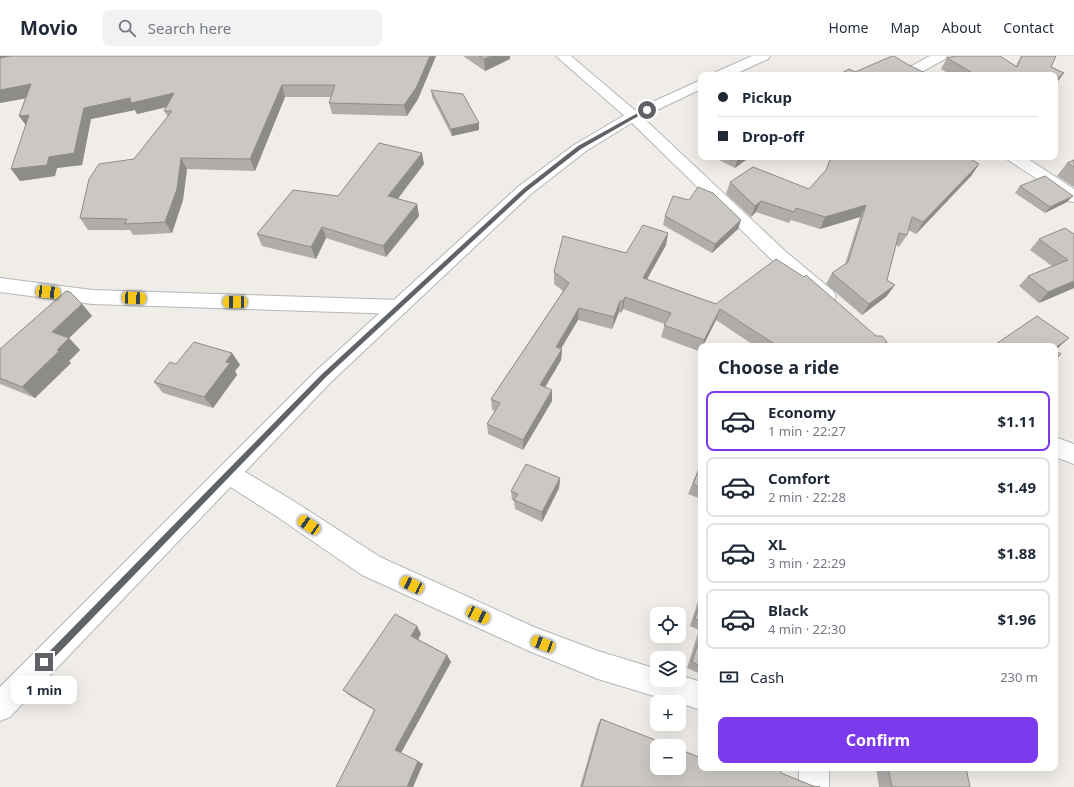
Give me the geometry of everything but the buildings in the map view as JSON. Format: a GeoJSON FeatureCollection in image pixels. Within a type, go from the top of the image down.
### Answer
{"type":"FeatureCollection","features":[{"type":"Feature","properties":{"kind":"street"},"geometry":{"type":"LineString","coordinates":[[563,56],[633,116],[779,256],[836,304]]}},
{"type":"Feature","properties":{"kind":"street"},"geometry":{"type":"LineString","coordinates":[[728,72],[763,56]]}},
{"type":"Feature","properties":{"kind":"street"},"geometry":{"type":"LineString","coordinates":[[913,72],[940,56]]}},
{"type":"Feature","properties":{"kind":"street"},"geometry":{"type":"LineString","coordinates":[[898,65],[907,72]]}},
{"type":"Feature","properties":{"kind":"street"},"geometry":{"type":"LineString","coordinates":[[0,707],[324,376],[525,190],[580,148],[633,116],[698,85]]}},
{"type":"Feature","properties":{"kind":"street"},"geometry":{"type":"LineString","coordinates":[[1019,160],[1048,178],[1074,197]]}},
{"type":"Feature","properties":{"kind":"street"},"geometry":{"type":"LineString","coordinates":[[0,285],[92,297],[399,308]]}},
{"type":"Feature","properties":{"kind":"street"},"geometry":{"type":"LineString","coordinates":[[1058,448],[1074,454]]}},
{"type":"Feature","properties":{"kind":"street"},"geometry":{"type":"LineString","coordinates":[[229,474],[284,508],[371,566],[529,638],[598,665],[698,695]]}},
{"type":"Feature","properties":{"kind":"street"},"geometry":{"type":"LineString","coordinates":[[814,771],[814,787]]}},
{"type":"Feature","properties":{"kind":"route"},"geometry":{"type":"LineString","coordinates":[[44,662],[324,376],[525,190],[580,148],[633,116],[647,110]]}}]}
